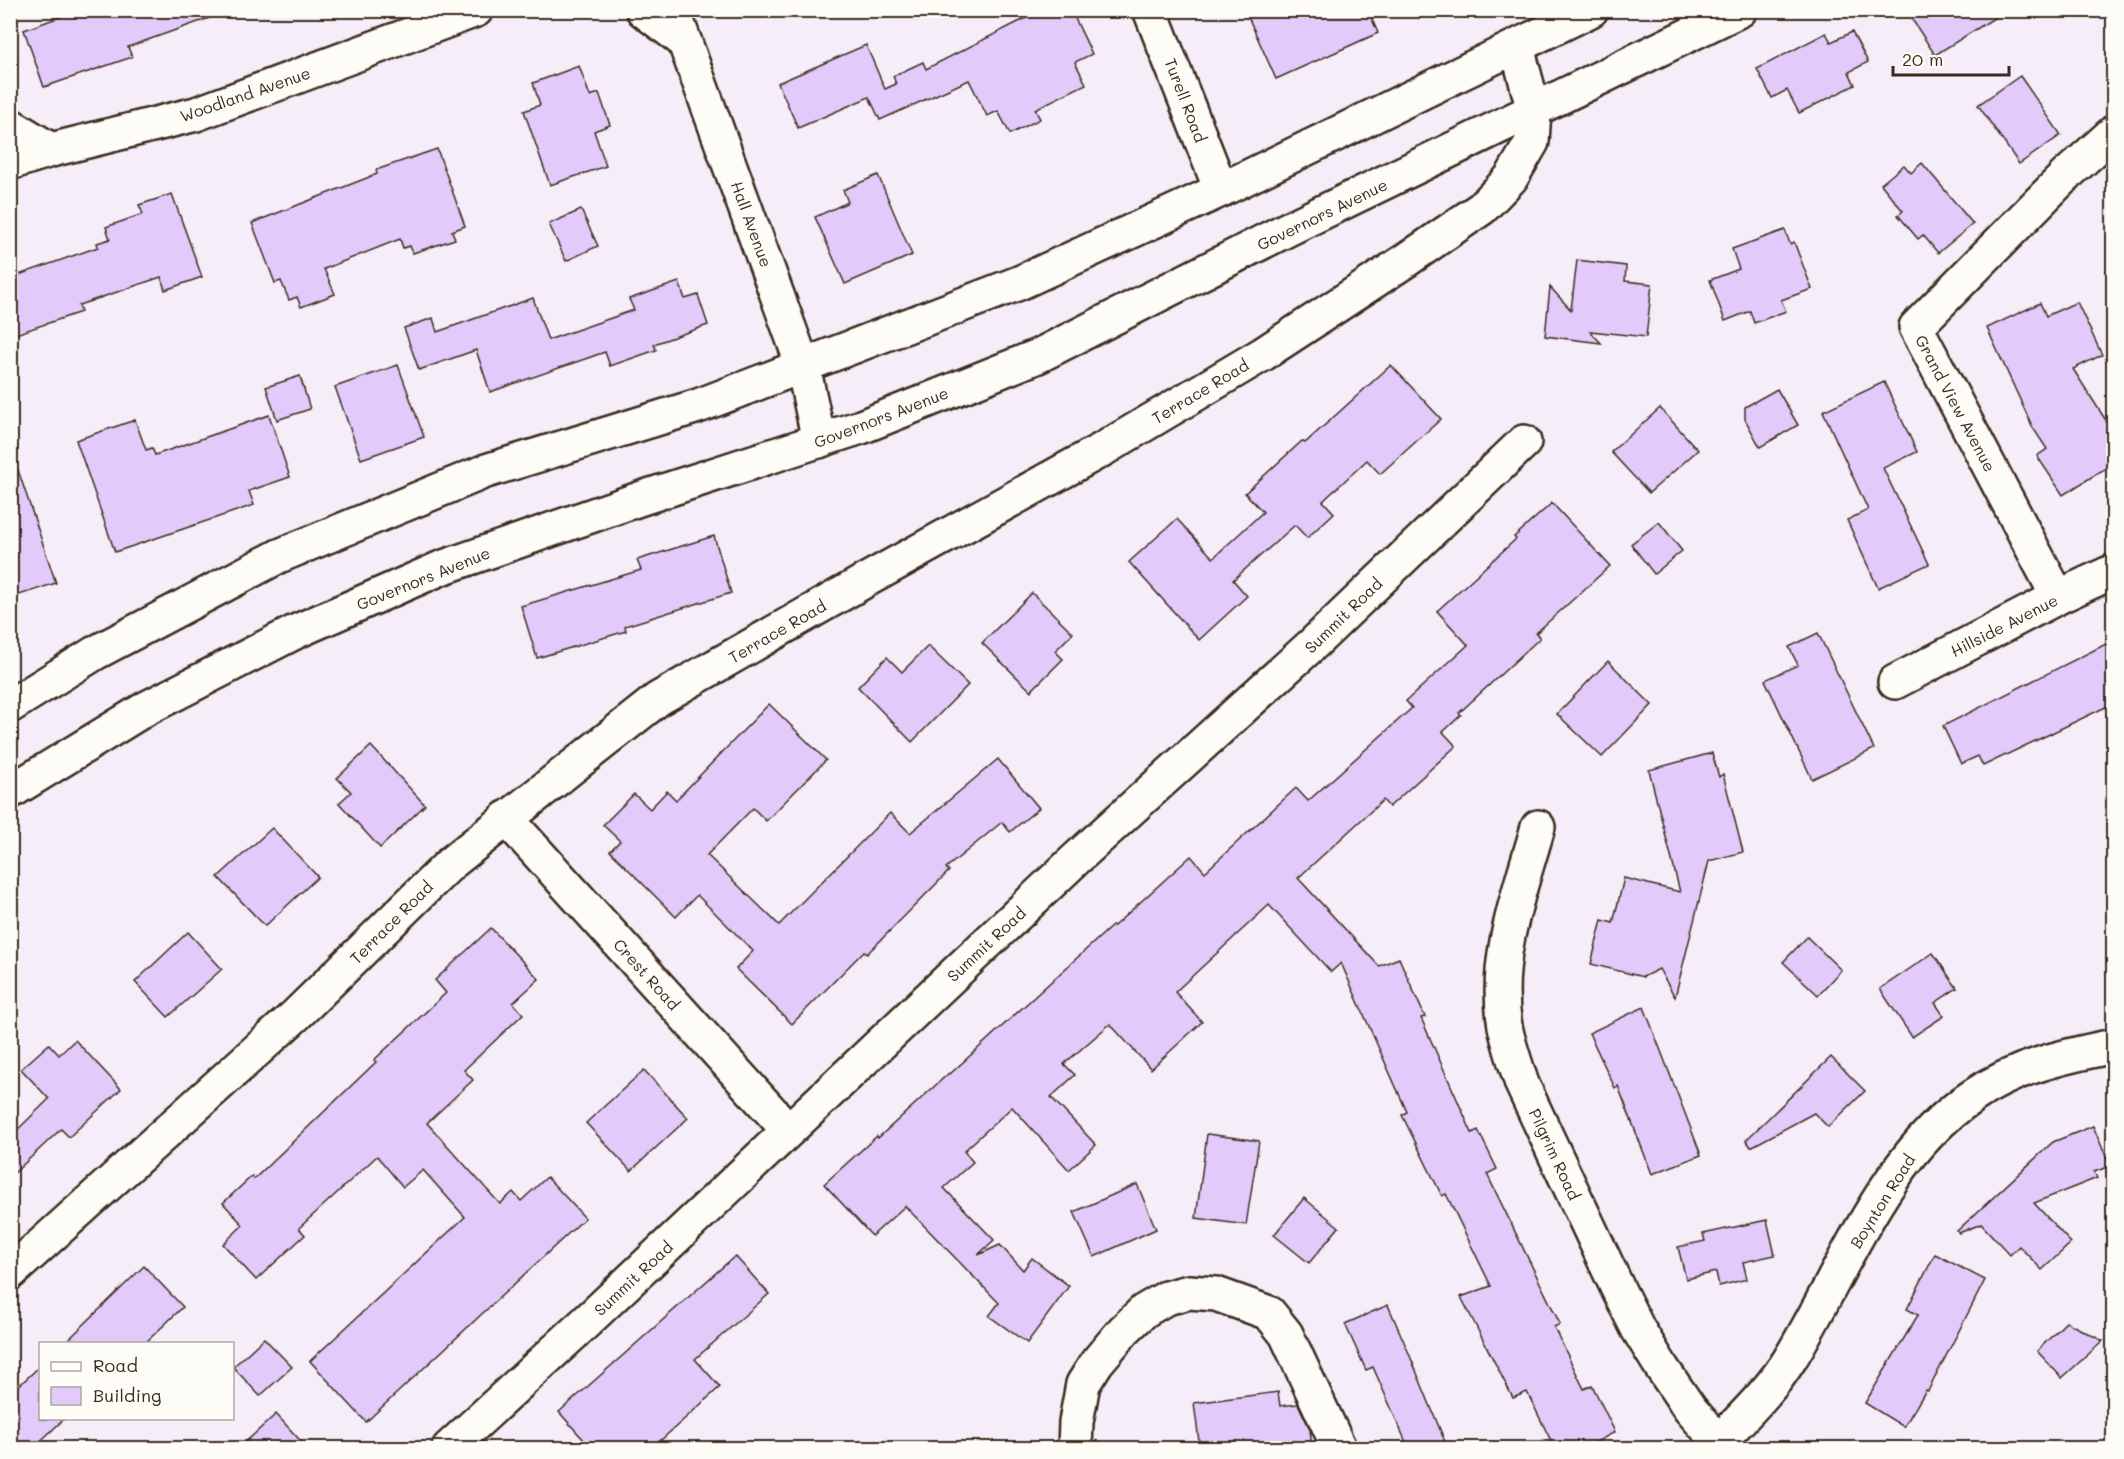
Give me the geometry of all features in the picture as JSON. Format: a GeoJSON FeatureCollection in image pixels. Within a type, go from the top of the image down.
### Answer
{"type":"FeatureCollection","features":[{"type":"Feature","properties":{"kind":"street","name":"Woodland Avenue"},"geometry":{"type":"LineString","coordinates":[[10,163],[51,150],[196,114],[476,10]]}},
{"type":"Feature","properties":{"kind":"street"},"geometry":{"type":"LineString","coordinates":[[643,10],[684,41]]}},
{"type":"Feature","properties":{"kind":"street","name":"Hall Avenue"},"geometry":{"type":"LineString","coordinates":[[673,10],[803,366],[819,441]]}},
{"type":"Feature","properties":{"kind":"street","name":"Turell Road"},"geometry":{"type":"LineString","coordinates":[[1150,10],[1221,190]]}},
{"type":"Feature","properties":{"kind":"street"},"geometry":{"type":"LineString","coordinates":[[10,706],[95,653],[279,556],[486,471],[698,406],[1019,283],[1221,190],[1591,10]]}},
{"type":"Feature","properties":{"kind":"street","name":"Governors Avenue"},"geometry":{"type":"LineString","coordinates":[[10,792],[145,709],[295,632],[441,568],[642,498],[861,427],[1038,356],[1290,228],[1740,10]]}},
{"type":"Feature","properties":{"kind":"street","name":"Terrace Road"},"geometry":{"type":"LineString","coordinates":[[10,1273],[296,1015],[451,863],[658,699],[868,579],[1105,448],[1263,354],[1482,208],[1511,178],[1532,142],[1534,111],[1517,47]]}},
{"type":"Feature","properties":{"kind":"street"},"geometry":{"type":"LineString","coordinates":[[10,125],[51,150]]}},
{"type":"Feature","properties":{"kind":"street","name":"Grand View Avenue"},"geometry":{"type":"LineString","coordinates":[[2058,597],[1916,327],[2064,177],[2114,132]]}},
{"type":"Feature","properties":{"kind":"street","name":"Summit Road"},"geometry":{"type":"LineString","coordinates":[[449,1449],[1076,859],[1314,643],[1524,442]]}},
{"type":"Feature","properties":{"kind":"street","name":"Hillside Avenue"},"geometry":{"type":"LineString","coordinates":[[1895,682],[2058,597],[2114,571]]}},
{"type":"Feature","properties":{"kind":"street","name":"Crest Road"},"geometry":{"type":"LineString","coordinates":[[506,818],[788,1130]]}},
{"type":"Feature","properties":{"kind":"street","name":"Pilgrim Road"},"geometry":{"type":"LineString","coordinates":[[1538,827],[1507,938],[1503,964],[1505,1026],[1512,1053],[1522,1084],[1638,1329],[1684,1401],[1720,1445]]}},
{"type":"Feature","properties":{"kind":"street","name":"Boynton Road"},"geometry":{"type":"LineString","coordinates":[[1720,1445],[1767,1391],[1789,1361],[1887,1189],[1924,1136],[1972,1096],[1995,1082],[2055,1059],[2114,1046]]}},
{"type":"Feature","properties":{"kind":"street"},"geometry":{"type":"LineString","coordinates":[[1075,1449],[1076,1422],[1083,1384],[1098,1362],[1124,1330],[1144,1311],[1166,1299],[1189,1292],[1216,1294],[1269,1313],[1286,1334],[1339,1449]]}},
{"type":"Feature","properties":{"kind":"building"},"geometry":{"type":"Polygon","coordinates":[[[79,10],[217,10],[218,15],[128,47],[132,57],[44,87],[24,30],[79,10]]]}},
{"type":"Feature","properties":{"kind":"building"},"geometry":{"type":"Polygon","coordinates":[[[1042,10],[1071,10],[1092,54],[1075,62],[1086,84],[1035,109],[1040,119],[1010,134],[998,111],[987,116],[969,80],[880,120],[869,97],[798,128],[778,83],[866,45],[885,89],[896,84],[893,76],[923,62],[926,69],[1042,10]]]}},
{"type":"Feature","properties":{"kind":"building"},"geometry":{"type":"Polygon","coordinates":[[[1245,10],[1368,10],[1378,33],[1276,79],[1245,10]]]}},
{"type":"Feature","properties":{"kind":"building"},"geometry":{"type":"Polygon","coordinates":[[[1906,10],[2007,10],[1935,55],[1906,10]]]}},
{"type":"Feature","properties":{"kind":"building"},"geometry":{"type":"Polygon","coordinates":[[[1852,32],[1868,62],[1849,72],[1855,85],[1799,113],[1787,90],[1772,98],[1757,69],[1826,33],[1831,42],[1852,32]]]}},
{"type":"Feature","properties":{"kind":"building"},"geometry":{"type":"Polygon","coordinates":[[[579,66],[590,96],[599,93],[610,125],[594,131],[606,166],[550,185],[524,111],[540,105],[533,83],[579,66]]]}},
{"type":"Feature","properties":{"kind":"building"},"geometry":{"type":"Polygon","coordinates":[[[2020,76],[2061,135],[2019,164],[1978,105],[2020,76]]]}},
{"type":"Feature","properties":{"kind":"building"},"geometry":{"type":"Polygon","coordinates":[[[437,149],[465,226],[452,231],[455,239],[413,253],[410,246],[403,248],[400,239],[324,269],[335,294],[301,307],[297,297],[289,300],[281,281],[275,283],[252,223],[377,174],[376,170],[437,149]]]}},
{"type":"Feature","properties":{"kind":"building"},"geometry":{"type":"Polygon","coordinates":[[[1922,163],[1973,224],[1938,253],[1923,235],[1918,239],[1898,215],[1903,211],[1881,184],[1904,165],[1911,173],[1922,163]]]}},
{"type":"Feature","properties":{"kind":"building"},"geometry":{"type":"Polygon","coordinates":[[[878,175],[912,255],[845,284],[815,217],[848,202],[843,190],[878,175]]]}},
{"type":"Feature","properties":{"kind":"building"},"geometry":{"type":"Polygon","coordinates":[[[172,194],[202,277],[165,290],[161,277],[79,305],[81,312],[10,336],[10,278],[98,247],[97,243],[110,239],[106,227],[143,214],[139,205],[172,194]]]}},
{"type":"Feature","properties":{"kind":"building"},"geometry":{"type":"Polygon","coordinates":[[[581,210],[598,246],[566,261],[549,224],[581,210]]]}},
{"type":"Feature","properties":{"kind":"building"},"geometry":{"type":"Polygon","coordinates":[[[1785,230],[1790,244],[1794,242],[1812,289],[1781,300],[1786,311],[1754,323],[1750,311],[1725,321],[1710,280],[1739,269],[1732,249],[1785,230]]]}},
{"type":"Feature","properties":{"kind":"building"},"geometry":{"type":"Polygon","coordinates":[[[1577,260],[1626,266],[1625,281],[1652,284],[1646,337],[1590,331],[1601,343],[1545,336],[1550,287],[1571,310],[1577,260]]]}},
{"type":"Feature","properties":{"kind":"building"},"geometry":{"type":"Polygon","coordinates":[[[679,282],[685,299],[698,295],[708,325],[654,344],[656,350],[610,366],[605,352],[490,392],[476,350],[419,370],[404,328],[433,318],[437,332],[533,298],[548,340],[634,310],[629,299],[679,282]]]}},
{"type":"Feature","properties":{"kind":"building"},"geometry":{"type":"Polygon","coordinates":[[[2077,302],[2102,355],[2073,369],[2114,433],[2114,463],[2063,495],[2037,456],[2047,449],[2033,428],[1987,328],[2040,303],[2046,316],[2077,302]]]}},
{"type":"Feature","properties":{"kind":"building"},"geometry":{"type":"Polygon","coordinates":[[[398,365],[424,437],[361,459],[335,387],[398,365]]]}},
{"type":"Feature","properties":{"kind":"building"},"geometry":{"type":"Polygon","coordinates":[[[1391,365],[1441,419],[1380,474],[1367,460],[1323,501],[1334,513],[1307,538],[1295,525],[1233,580],[1247,596],[1199,640],[1129,562],[1177,519],[1213,558],[1263,512],[1245,493],[1302,441],[1305,443],[1391,365]]]}},
{"type":"Feature","properties":{"kind":"building"},"geometry":{"type":"Polygon","coordinates":[[[300,376],[310,409],[277,420],[266,387],[300,376]]]}},
{"type":"Feature","properties":{"kind":"building"},"geometry":{"type":"Polygon","coordinates":[[[1884,382],[1917,452],[1883,468],[1929,564],[1878,588],[1847,520],[1868,510],[1823,411],[1884,382]]]}},
{"type":"Feature","properties":{"kind":"building"},"geometry":{"type":"Polygon","coordinates":[[[1777,389],[1798,425],[1760,447],[1745,419],[1745,407],[1777,389]]]}},
{"type":"Feature","properties":{"kind":"building"},"geometry":{"type":"Polygon","coordinates":[[[1660,408],[1698,450],[1649,493],[1611,452],[1660,408]]]}},
{"type":"Feature","properties":{"kind":"building"},"geometry":{"type":"Polygon","coordinates":[[[269,415],[290,477],[249,491],[254,505],[115,552],[76,440],[135,420],[146,450],[152,448],[155,455],[269,415]]]}},
{"type":"Feature","properties":{"kind":"building"},"geometry":{"type":"Polygon","coordinates":[[[16,464],[56,583],[10,598],[10,465],[16,464]]]}},
{"type":"Feature","properties":{"kind":"building"},"geometry":{"type":"Polygon","coordinates":[[[1552,503],[1610,566],[1536,633],[1540,638],[1459,713],[1461,715],[1443,732],[1456,746],[1389,807],[1383,800],[1298,878],[1379,966],[1399,958],[1425,1017],[1421,1018],[1472,1133],[1478,1130],[1497,1169],[1487,1174],[1560,1324],[1554,1327],[1584,1389],[1592,1385],[1615,1432],[1583,1449],[1555,1449],[1527,1392],[1513,1398],[1461,1297],[1491,1286],[1446,1194],[1442,1196],[1402,1115],[1407,1112],[1341,963],[1331,972],[1269,905],[1175,992],[1202,1022],[1151,1069],[1110,1024],[1064,1064],[1075,1075],[1051,1097],[1096,1145],[1069,1170],[1012,1107],[964,1151],[973,1162],[944,1188],[994,1240],[978,1255],[1000,1245],[1023,1270],[1032,1258],[1069,1286],[1027,1343],[989,1316],[999,1303],[905,1206],[872,1236],[824,1184],[950,1074],[1191,856],[1205,872],[1296,788],[1308,801],[1412,708],[1406,701],[1468,645],[1437,611],[1552,503]]]}},
{"type":"Feature","properties":{"kind":"building"},"geometry":{"type":"Polygon","coordinates":[[[1659,522],[1682,551],[1654,574],[1631,544],[1659,522]]]}},
{"type":"Feature","properties":{"kind":"building"},"geometry":{"type":"Polygon","coordinates":[[[714,536],[731,593],[625,626],[626,631],[537,658],[521,606],[641,570],[637,560],[714,536]]]}},
{"type":"Feature","properties":{"kind":"building"},"geometry":{"type":"Polygon","coordinates":[[[1032,593],[1073,633],[1055,651],[1063,659],[1031,691],[982,643],[1032,593]]]}},
{"type":"Feature","properties":{"kind":"building"},"geometry":{"type":"Polygon","coordinates":[[[1818,633],[1874,749],[1812,779],[1765,680],[1798,665],[1789,647],[1818,633]]]}},
{"type":"Feature","properties":{"kind":"building"},"geometry":{"type":"Polygon","coordinates":[[[2114,640],[2114,703],[1983,766],[1978,756],[1961,764],[1943,726],[2114,640]]]}},
{"type":"Feature","properties":{"kind":"building"},"geometry":{"type":"Polygon","coordinates":[[[928,646],[968,685],[912,742],[858,687],[887,657],[902,672],[928,646]]]}},
{"type":"Feature","properties":{"kind":"building"},"geometry":{"type":"Polygon","coordinates":[[[1608,661],[1652,705],[1602,757],[1557,714],[1608,661]]]}},
{"type":"Feature","properties":{"kind":"building"},"geometry":{"type":"Polygon","coordinates":[[[769,704],[826,760],[766,821],[753,808],[707,855],[779,925],[890,813],[910,833],[998,759],[1039,808],[1010,832],[1002,822],[946,868],[949,871],[867,954],[864,951],[792,1024],[736,969],[753,951],[697,895],[676,917],[610,851],[620,841],[603,825],[634,794],[650,809],[667,791],[676,800],[769,704]]]}},
{"type":"Feature","properties":{"kind":"building"},"geometry":{"type":"Polygon","coordinates":[[[371,746],[425,805],[380,848],[339,803],[351,792],[337,778],[371,746]]]}},
{"type":"Feature","properties":{"kind":"building"},"geometry":{"type":"Polygon","coordinates":[[[1712,753],[1719,777],[1723,774],[1743,852],[1709,861],[1675,997],[1659,969],[1643,977],[1591,964],[1602,920],[1613,923],[1624,878],[1680,892],[1649,770],[1712,753]]]}},
{"type":"Feature","properties":{"kind":"building"},"geometry":{"type":"Polygon","coordinates":[[[272,828],[318,877],[265,926],[218,877],[272,828]]]}},
{"type":"Feature","properties":{"kind":"building"},"geometry":{"type":"Polygon","coordinates":[[[491,928],[539,979],[513,1003],[523,1014],[464,1070],[473,1080],[427,1123],[500,1204],[513,1192],[521,1201],[547,1177],[585,1218],[366,1422],[310,1361],[465,1217],[423,1170],[403,1187],[377,1156],[299,1228],[305,1235],[256,1280],[223,1244],[243,1225],[223,1203],[252,1176],[254,1179],[376,1062],[374,1060],[446,993],[435,980],[491,928]]]}},
{"type":"Feature","properties":{"kind":"building"},"geometry":{"type":"Polygon","coordinates":[[[188,932],[222,969],[168,1017],[135,982],[188,932]]]}},
{"type":"Feature","properties":{"kind":"building"},"geometry":{"type":"Polygon","coordinates":[[[1807,937],[1841,970],[1818,995],[1783,962],[1807,937]]]}},
{"type":"Feature","properties":{"kind":"building"},"geometry":{"type":"Polygon","coordinates":[[[1933,953],[1957,988],[1935,1003],[1944,1016],[1912,1037],[1880,989],[1933,953]]]}},
{"type":"Feature","properties":{"kind":"building"},"geometry":{"type":"Polygon","coordinates":[[[1644,1007],[1701,1155],[1652,1174],[1618,1086],[1615,1088],[1589,1033],[1644,1007]]]}},
{"type":"Feature","properties":{"kind":"building"},"geometry":{"type":"Polygon","coordinates":[[[75,1040],[121,1089],[69,1137],[61,1129],[10,1177],[10,1137],[49,1099],[21,1069],[49,1044],[59,1055],[75,1040]]]}},
{"type":"Feature","properties":{"kind":"building"},"geometry":{"type":"Polygon","coordinates":[[[1831,1057],[1865,1091],[1828,1127],[1814,1113],[1751,1147],[1746,1140],[1831,1057]]]}},
{"type":"Feature","properties":{"kind":"building"},"geometry":{"type":"Polygon","coordinates":[[[644,1070],[688,1118],[631,1171],[586,1123],[644,1070]]]}},
{"type":"Feature","properties":{"kind":"building"},"geometry":{"type":"Polygon","coordinates":[[[2093,1126],[2110,1166],[2094,1172],[2097,1178],[2034,1203],[2071,1243],[2042,1270],[2019,1246],[2010,1255],[1981,1224],[1959,1233],[1957,1231],[2053,1142],[2093,1126]]]}},
{"type":"Feature","properties":{"kind":"building"},"geometry":{"type":"Polygon","coordinates":[[[1207,1134],[1259,1141],[1246,1225],[1196,1218],[1207,1134]]]}},
{"type":"Feature","properties":{"kind":"building"},"geometry":{"type":"Polygon","coordinates":[[[1137,1184],[1156,1229],[1094,1257],[1074,1212],[1137,1184]]]}},
{"type":"Feature","properties":{"kind":"building"},"geometry":{"type":"Polygon","coordinates":[[[1304,1198],[1339,1227],[1309,1263],[1274,1235],[1304,1198]]]}},
{"type":"Feature","properties":{"kind":"building"},"geometry":{"type":"Polygon","coordinates":[[[1767,1220],[1775,1255],[1743,1262],[1747,1279],[1719,1286],[1716,1272],[1686,1279],[1678,1247],[1705,1241],[1703,1234],[1767,1220]]]}},
{"type":"Feature","properties":{"kind":"building"},"geometry":{"type":"Polygon","coordinates":[[[1935,1254],[1985,1280],[1928,1391],[1926,1390],[1904,1427],[1865,1403],[1918,1315],[1907,1309],[1935,1254]]]}},
{"type":"Feature","properties":{"kind":"building"},"geometry":{"type":"Polygon","coordinates":[[[735,1256],[769,1294],[695,1359],[720,1387],[651,1449],[592,1449],[559,1412],[735,1256]]]}},
{"type":"Feature","properties":{"kind":"building"},"geometry":{"type":"Polygon","coordinates":[[[144,1266],[183,1307],[146,1342],[66,1342],[144,1266]]]}},
{"type":"Feature","properties":{"kind":"building"},"geometry":{"type":"Polygon","coordinates":[[[1388,1305],[1448,1449],[1409,1449],[1373,1367],[1366,1370],[1345,1324],[1388,1305]]]}},
{"type":"Feature","properties":{"kind":"building"},"geometry":{"type":"Polygon","coordinates":[[[2066,1322],[2103,1341],[2062,1378],[2037,1351],[2066,1322]]]}},
{"type":"Feature","properties":{"kind":"building"},"geometry":{"type":"Polygon","coordinates":[[[264,1338],[292,1367],[260,1396],[234,1366],[264,1338]]]}},
{"type":"Feature","properties":{"kind":"building"},"geometry":{"type":"Polygon","coordinates":[[[39,1367],[39,1420],[63,1420],[32,1449],[10,1449],[10,1394],[39,1367]]]}},
{"type":"Feature","properties":{"kind":"building"},"geometry":{"type":"Polygon","coordinates":[[[1278,1392],[1280,1406],[1298,1404],[1310,1429],[1312,1449],[1200,1449],[1194,1403],[1278,1392]]]}},
{"type":"Feature","properties":{"kind":"building"},"geometry":{"type":"Polygon","coordinates":[[[276,1414],[308,1449],[238,1449],[276,1414]]]}}]}
